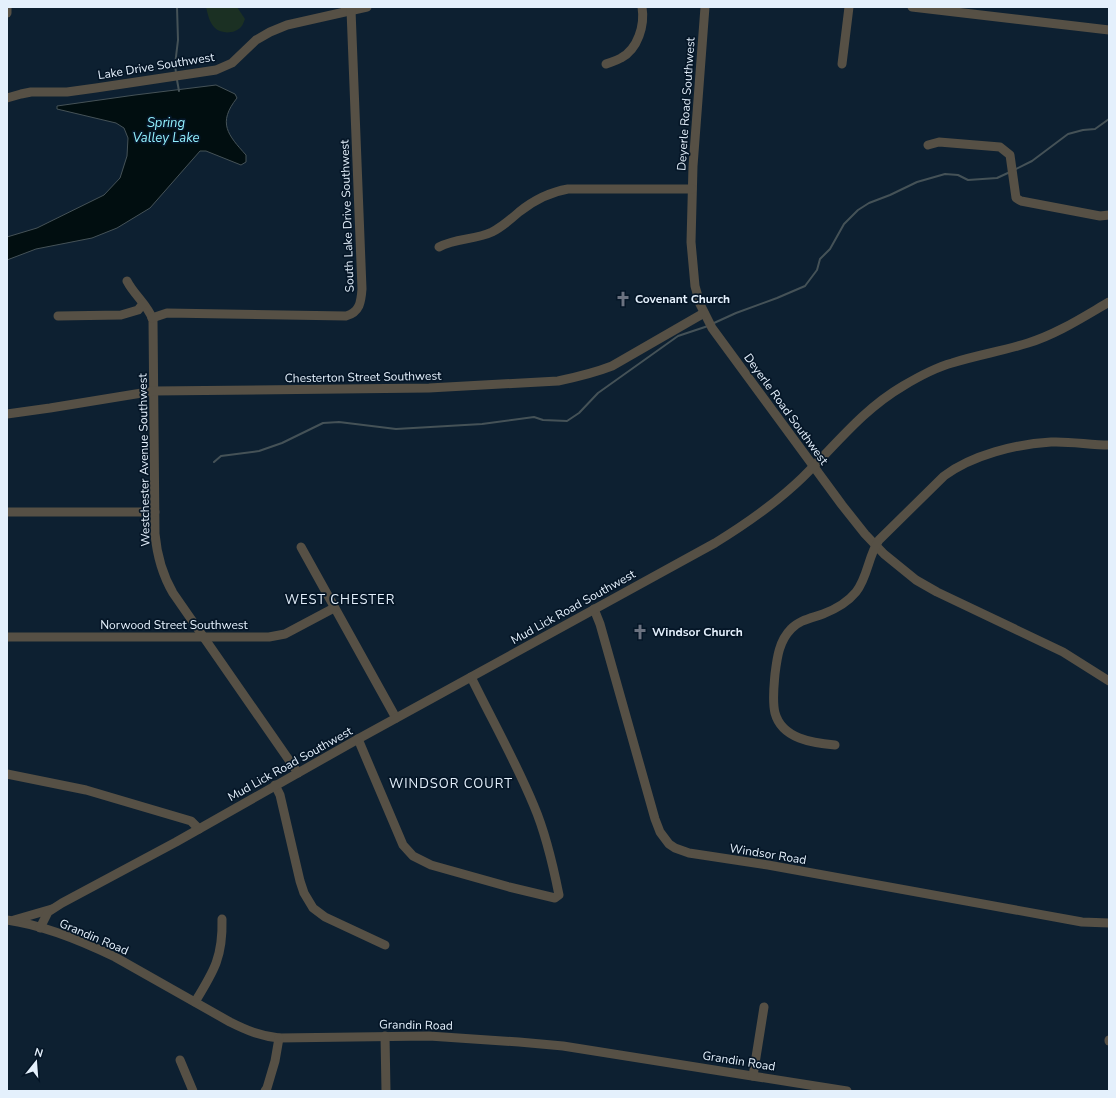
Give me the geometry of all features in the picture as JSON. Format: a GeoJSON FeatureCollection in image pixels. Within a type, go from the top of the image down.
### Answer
{"type":"FeatureCollection","features":[{"type":"Feature","properties":{"kind":"street"},"geometry":{"type":"LineString","coordinates":[[7,7],[7,13]]}},
{"type":"Feature","properties":{"kind":"street","name":"Lake Drive Southwest"},"geometry":{"type":"LineString","coordinates":[[7,98],[31,92],[82,90],[216,70],[232,63],[256,40],[270,32],[287,25],[367,7]]}},
{"type":"Feature","properties":{"kind":"street"},"geometry":{"type":"LineString","coordinates":[[606,64],[621,58],[630,51],[639,38],[642,22],[642,7]]}},
{"type":"Feature","properties":{"kind":"street","name":"Deyerle Road Southwest"},"geometry":{"type":"LineString","coordinates":[[705,7],[692,189],[691,242],[692,269],[695,286],[707,320],[722,344],[842,505],[875,546],[920,582],[937,592],[1057,649],[1109,681]]}},
{"type":"Feature","properties":{"kind":"street"},"geometry":{"type":"LineString","coordinates":[[842,64],[850,7]]}},
{"type":"Feature","properties":{"kind":"street"},"geometry":{"type":"LineString","coordinates":[[912,7],[1109,30]]}},
{"type":"Feature","properties":{"kind":"street","name":"South Lake Drive Southwest"},"geometry":{"type":"LineString","coordinates":[[152,318],[167,313],[346,316],[358,308],[362,289],[351,10]]}},
{"type":"Feature","properties":{"kind":"street"},"geometry":{"type":"LineString","coordinates":[[928,145],[939,142],[1000,147],[1010,155],[1016,198],[1021,201],[1100,216],[1109,215]]}},
{"type":"Feature","properties":{"kind":"street"},"geometry":{"type":"LineString","coordinates":[[439,247],[455,240],[476,237],[501,228],[540,198],[561,190],[692,189]]}},
{"type":"Feature","properties":{"kind":"street","name":"Westchester Avenue Southwest"},"geometry":{"type":"LineString","coordinates":[[127,281],[152,318],[154,327],[155,512],[156,541],[162,570],[173,593],[298,773]]}},
{"type":"Feature","properties":{"kind":"street","name":"Mud Lick Road Southwest"},"geometry":{"type":"LineString","coordinates":[[40,928],[45,917],[53,908],[199,829],[358,739],[715,543],[741,527],[784,494],[855,422],[869,410],[884,398],[921,376],[951,363],[1016,347],[1043,338],[1063,329],[1109,302]]}},
{"type":"Feature","properties":{"kind":"street"},"geometry":{"type":"LineString","coordinates":[[58,316],[121,315],[138,310],[143,304]]}},
{"type":"Feature","properties":{"kind":"street","name":"Chesterton Street Southwest"},"geometry":{"type":"LineString","coordinates":[[7,414],[154,391],[428,388],[558,380],[591,374],[612,366],[707,320]]}},
{"type":"Feature","properties":{"kind":"street"},"geometry":{"type":"LineString","coordinates":[[835,745],[820,744],[798,738],[786,730],[777,718],[774,705],[777,656],[785,636],[794,626],[802,621],[838,607],[850,599],[860,586],[875,546],[881,538],[953,469],[974,459],[996,452],[1035,443],[1052,442],[1109,445]]}},
{"type":"Feature","properties":{"kind":"street"},"geometry":{"type":"LineString","coordinates":[[7,512],[155,512]]}},
{"type":"Feature","properties":{"kind":"street"},"geometry":{"type":"LineString","coordinates":[[301,547],[396,718]]}},
{"type":"Feature","properties":{"kind":"street","name":"Norwood Street Southwest"},"geometry":{"type":"LineString","coordinates":[[7,637],[255,638],[278,636],[301,626],[334,608]]}},
{"type":"Feature","properties":{"kind":"street","name":"Windsor Road"},"geometry":{"type":"LineString","coordinates":[[594,609],[600,624],[655,819],[664,839],[675,848],[689,853],[768,865],[1036,915],[1082,922],[1109,923]]}},
{"type":"Feature","properties":{"kind":"street"},"geometry":{"type":"LineString","coordinates":[[358,739],[403,845],[413,856],[431,865],[502,885],[555,898],[558,897],[559,895],[551,861],[535,807],[471,677]]}},
{"type":"Feature","properties":{"kind":"street"},"geometry":{"type":"LineString","coordinates":[[7,774],[99,794],[191,821],[199,829]]}},
{"type":"Feature","properties":{"kind":"street"},"geometry":{"type":"LineString","coordinates":[[275,786],[280,795],[300,881],[309,902],[325,917],[385,945]]}},
{"type":"Feature","properties":{"kind":"street"},"geometry":{"type":"LineString","coordinates":[[10,920],[53,908]]}},
{"type":"Feature","properties":{"kind":"street","name":"Grandin Road"},"geometry":{"type":"LineString","coordinates":[[10,920],[40,928],[110,954],[249,1031],[267,1037],[385,1036],[466,1038],[539,1044],[753,1076],[808,1088],[847,1091]]}},
{"type":"Feature","properties":{"kind":"street"},"geometry":{"type":"LineString","coordinates":[[195,1002],[211,976],[220,954],[222,944],[222,920]]}},
{"type":"Feature","properties":{"kind":"street"},"geometry":{"type":"LineString","coordinates":[[753,1076],[764,1007]]}},
{"type":"Feature","properties":{"kind":"street"},"geometry":{"type":"LineString","coordinates":[[385,1036],[386,1091]]}},
{"type":"Feature","properties":{"kind":"street"},"geometry":{"type":"LineString","coordinates":[[265,1091],[275,1061],[279,1038]]}},
{"type":"Feature","properties":{"kind":"street"},"geometry":{"type":"LineString","coordinates":[[180,1060],[193,1091]]}},
{"type":"Feature","properties":{"kind":"green space"},"geometry":{"type":"Polygon","coordinates":[[[206,7],[237,7],[245,19],[242,26],[235,31],[224,32],[215,28],[211,23],[206,7]]]}},
{"type":"Feature","properties":{"kind":"water","name":"Spring Valley Lake"},"geometry":{"type":"Polygon","coordinates":[[[216,85],[235,94],[237,98],[227,115],[226,122],[230,135],[246,155],[246,162],[241,165],[206,151],[200,151],[150,208],[117,228],[92,238],[36,249],[7,260],[7,237],[37,228],[104,195],[120,178],[127,156],[128,138],[124,128],[116,123],[57,109],[57,106],[216,85]]]}},
{"type":"Feature","properties":{"kind":"waterway"},"geometry":{"type":"LineString","coordinates":[[176,73],[175,65],[178,40],[177,7]]}},
{"type":"Feature","properties":{"kind":"waterway"},"geometry":{"type":"LineString","coordinates":[[177,80],[179,91]]}},
{"type":"Feature","properties":{"kind":"waterway"},"geometry":{"type":"LineString","coordinates":[[1014,170],[1032,161],[1068,134],[1083,130],[1095,129],[1109,119]]}},
{"type":"Feature","properties":{"kind":"waterway"},"geometry":{"type":"LineString","coordinates":[[714,323],[805,286],[817,270],[820,259],[830,249],[844,224],[858,210],[869,203],[917,182],[945,174],[958,175],[968,180],[997,178],[1010,172]]}},
{"type":"Feature","properties":{"kind":"waterway"},"geometry":{"type":"LineString","coordinates":[[214,462],[221,456],[259,451],[282,443],[323,423],[339,422],[396,429],[482,424],[534,417],[543,420],[567,421],[579,413],[598,393],[678,336],[708,326]]}},
{"type":"Feature","properties":{"kind":"place","name":"Covenant Church"},"geometry":{"type":"Point","coordinates":[623,299]}},
{"type":"Feature","properties":{"kind":"place","name":"Windsor Church"},"geometry":{"type":"Point","coordinates":[640,632]}},
{"type":"Feature","properties":{"kind":"district","name":"WEST CHESTER"},"geometry":{"type":"Point","coordinates":[340,599]}},
{"type":"Feature","properties":{"kind":"district","name":"WINDSOR COURT"},"geometry":{"type":"Point","coordinates":[451,783]}}]}
